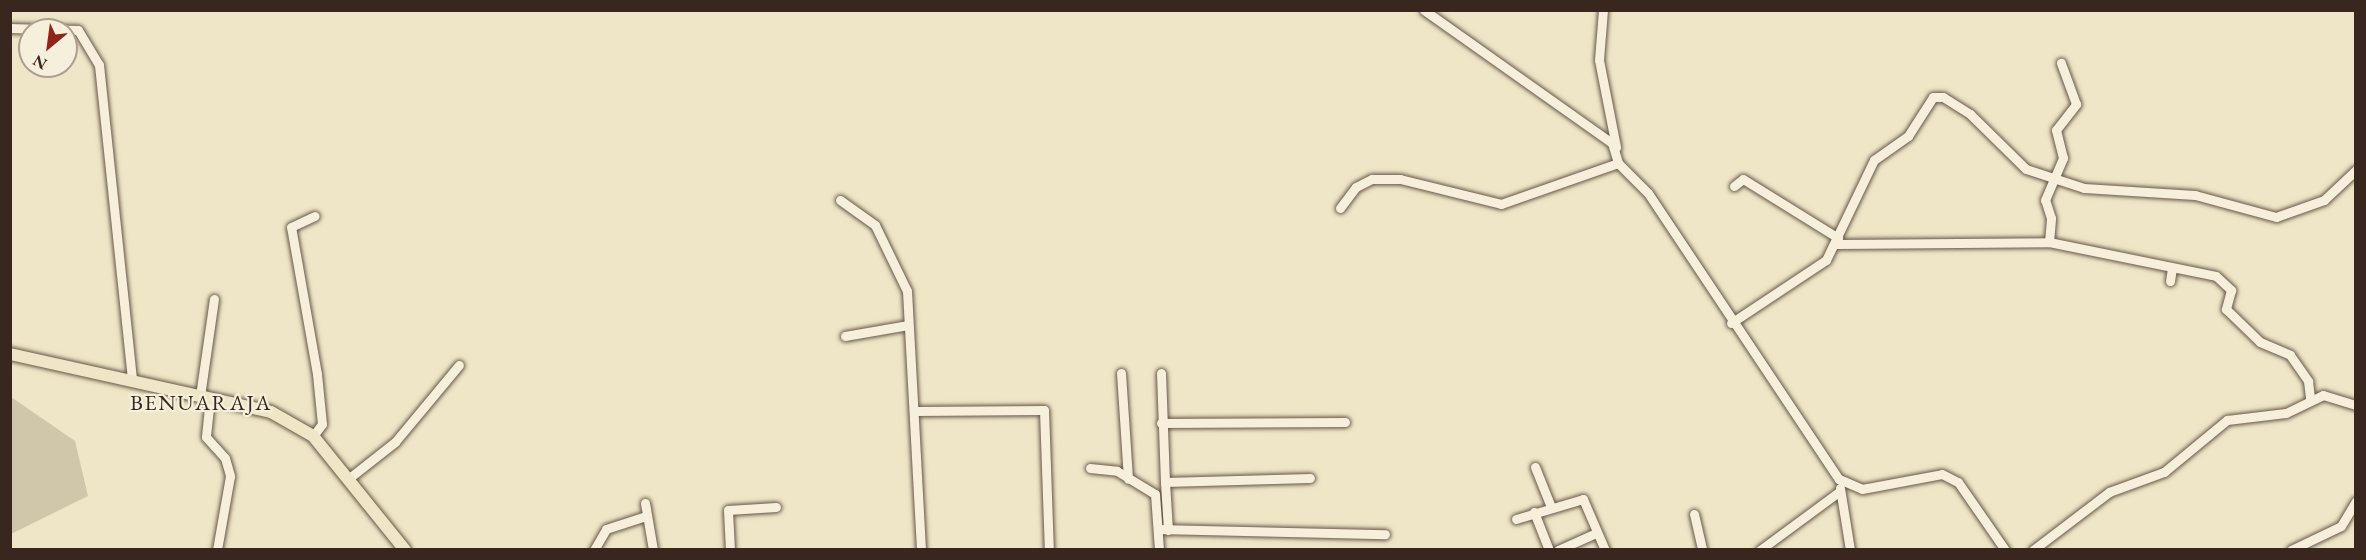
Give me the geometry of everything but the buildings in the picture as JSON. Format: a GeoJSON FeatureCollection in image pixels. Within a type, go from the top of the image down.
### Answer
{"type":"FeatureCollection","features":[{"type":"Feature","properties":{"kind":"main road"},"geometry":{"type":"LineString","coordinates":[[10,354],[271,412],[313,436],[405,549]]}},
{"type":"Feature","properties":{"kind":"street"},"geometry":{"type":"LineString","coordinates":[[1424,10],[1612,143],[1617,152]]}},
{"type":"Feature","properties":{"kind":"street"},"geometry":{"type":"LineString","coordinates":[[1603,10],[1599,60],[1618,163],[1648,193],[1731,323],[1844,489],[1850,549]]}},
{"type":"Feature","properties":{"kind":"street"},"geometry":{"type":"LineString","coordinates":[[10,28],[78,30],[99,65],[132,380]]}},
{"type":"Feature","properties":{"kind":"street"},"geometry":{"type":"LineString","coordinates":[[2049,242],[2051,218],[2044,200],[2051,179],[2063,158],[2058,126],[2076,105],[2061,63]]}},
{"type":"Feature","properties":{"kind":"street"},"geometry":{"type":"LineString","coordinates":[[1731,323],[1826,260],[1838,241],[1874,160],[1908,136],[1933,98],[1943,96],[1970,114],[2004,151],[2051,179],[2084,188],[2195,195],[2276,217],[2315,206],[2355,170]]}},
{"type":"Feature","properties":{"kind":"street"},"geometry":{"type":"LineString","coordinates":[[1340,208],[1356,187],[1372,178],[1400,179],[1500,204],[1618,163]]}},
{"type":"Feature","properties":{"kind":"street"},"geometry":{"type":"LineString","coordinates":[[1734,186],[1743,179],[1838,241],[2049,242],[2172,269],[2216,276],[2231,290],[2226,309],[2260,342],[2290,355],[2307,381],[2310,398]]}},
{"type":"Feature","properties":{"kind":"street"},"geometry":{"type":"LineString","coordinates":[[840,200],[875,225],[905,284],[915,411],[921,549]]}},
{"type":"Feature","properties":{"kind":"street"},"geometry":{"type":"LineString","coordinates":[[313,436],[322,424],[317,374],[291,227],[315,216]]}},
{"type":"Feature","properties":{"kind":"street"},"geometry":{"type":"LineString","coordinates":[[2170,281],[2172,269]]}},
{"type":"Feature","properties":{"kind":"street"},"geometry":{"type":"LineString","coordinates":[[214,299],[205,397],[206,437],[225,458],[230,476],[217,549]]}},
{"type":"Feature","properties":{"kind":"street"},"geometry":{"type":"LineString","coordinates":[[845,336],[908,325]]}},
{"type":"Feature","properties":{"kind":"street"},"geometry":{"type":"LineString","coordinates":[[348,479],[394,442],[459,365]]}},
{"type":"Feature","properties":{"kind":"street"},"geometry":{"type":"LineString","coordinates":[[1121,373],[1128,479]]}},
{"type":"Feature","properties":{"kind":"street"},"geometry":{"type":"LineString","coordinates":[[1159,549],[1163,530],[1165,482],[1161,423],[1161,373]]}},
{"type":"Feature","properties":{"kind":"street"},"geometry":{"type":"LineString","coordinates":[[2033,549],[2109,492],[2164,472],[2210,429],[2227,420],[2286,413],[2310,398],[2336,396],[2355,405]]}},
{"type":"Feature","properties":{"kind":"street"},"geometry":{"type":"LineString","coordinates":[[915,411],[1044,410],[1049,549]]}},
{"type":"Feature","properties":{"kind":"street"},"geometry":{"type":"LineString","coordinates":[[1161,423],[1345,422]]}},
{"type":"Feature","properties":{"kind":"street"},"geometry":{"type":"LineString","coordinates":[[1535,467],[1551,507]]}},
{"type":"Feature","properties":{"kind":"street"},"geometry":{"type":"LineString","coordinates":[[1090,468],[1117,471],[1155,494],[1163,530]]}},
{"type":"Feature","properties":{"kind":"street"},"geometry":{"type":"LineString","coordinates":[[1760,549],[1844,489],[1862,489],[1942,474],[1958,482],[2005,549]]}},
{"type":"Feature","properties":{"kind":"street"},"geometry":{"type":"LineString","coordinates":[[1165,482],[1310,478]]}},
{"type":"Feature","properties":{"kind":"street"},"geometry":{"type":"LineString","coordinates":[[1516,519],[1583,499],[1605,549]]}},
{"type":"Feature","properties":{"kind":"street"},"geometry":{"type":"LineString","coordinates":[[2291,549],[2341,526],[2355,501]]}},
{"type":"Feature","properties":{"kind":"street"},"geometry":{"type":"LineString","coordinates":[[645,503],[653,549]]}},
{"type":"Feature","properties":{"kind":"street"},"geometry":{"type":"LineString","coordinates":[[730,549],[728,510],[776,507]]}},
{"type":"Feature","properties":{"kind":"street"},"geometry":{"type":"LineString","coordinates":[[1534,512],[1549,549]]}},
{"type":"Feature","properties":{"kind":"street"},"geometry":{"type":"LineString","coordinates":[[1694,514],[1702,549]]}},
{"type":"Feature","properties":{"kind":"street"},"geometry":{"type":"LineString","coordinates":[[594,549],[606,529],[646,516]]}},
{"type":"Feature","properties":{"kind":"street"},"geometry":{"type":"LineString","coordinates":[[1163,530],[1385,534]]}},
{"type":"Feature","properties":{"kind":"street"},"geometry":{"type":"LineString","coordinates":[[1558,549],[1596,533]]}},
{"type":"Feature","properties":{"kind":"shaded area"},"geometry":{"type":"Polygon","coordinates":[[[11,397],[75,441],[88,496],[11,534],[11,397]]]}},
{"type":"Feature","properties":{"kind":"district","name":"BENUARAJA"},"geometry":{"type":"Point","coordinates":[201,403]}}]}
